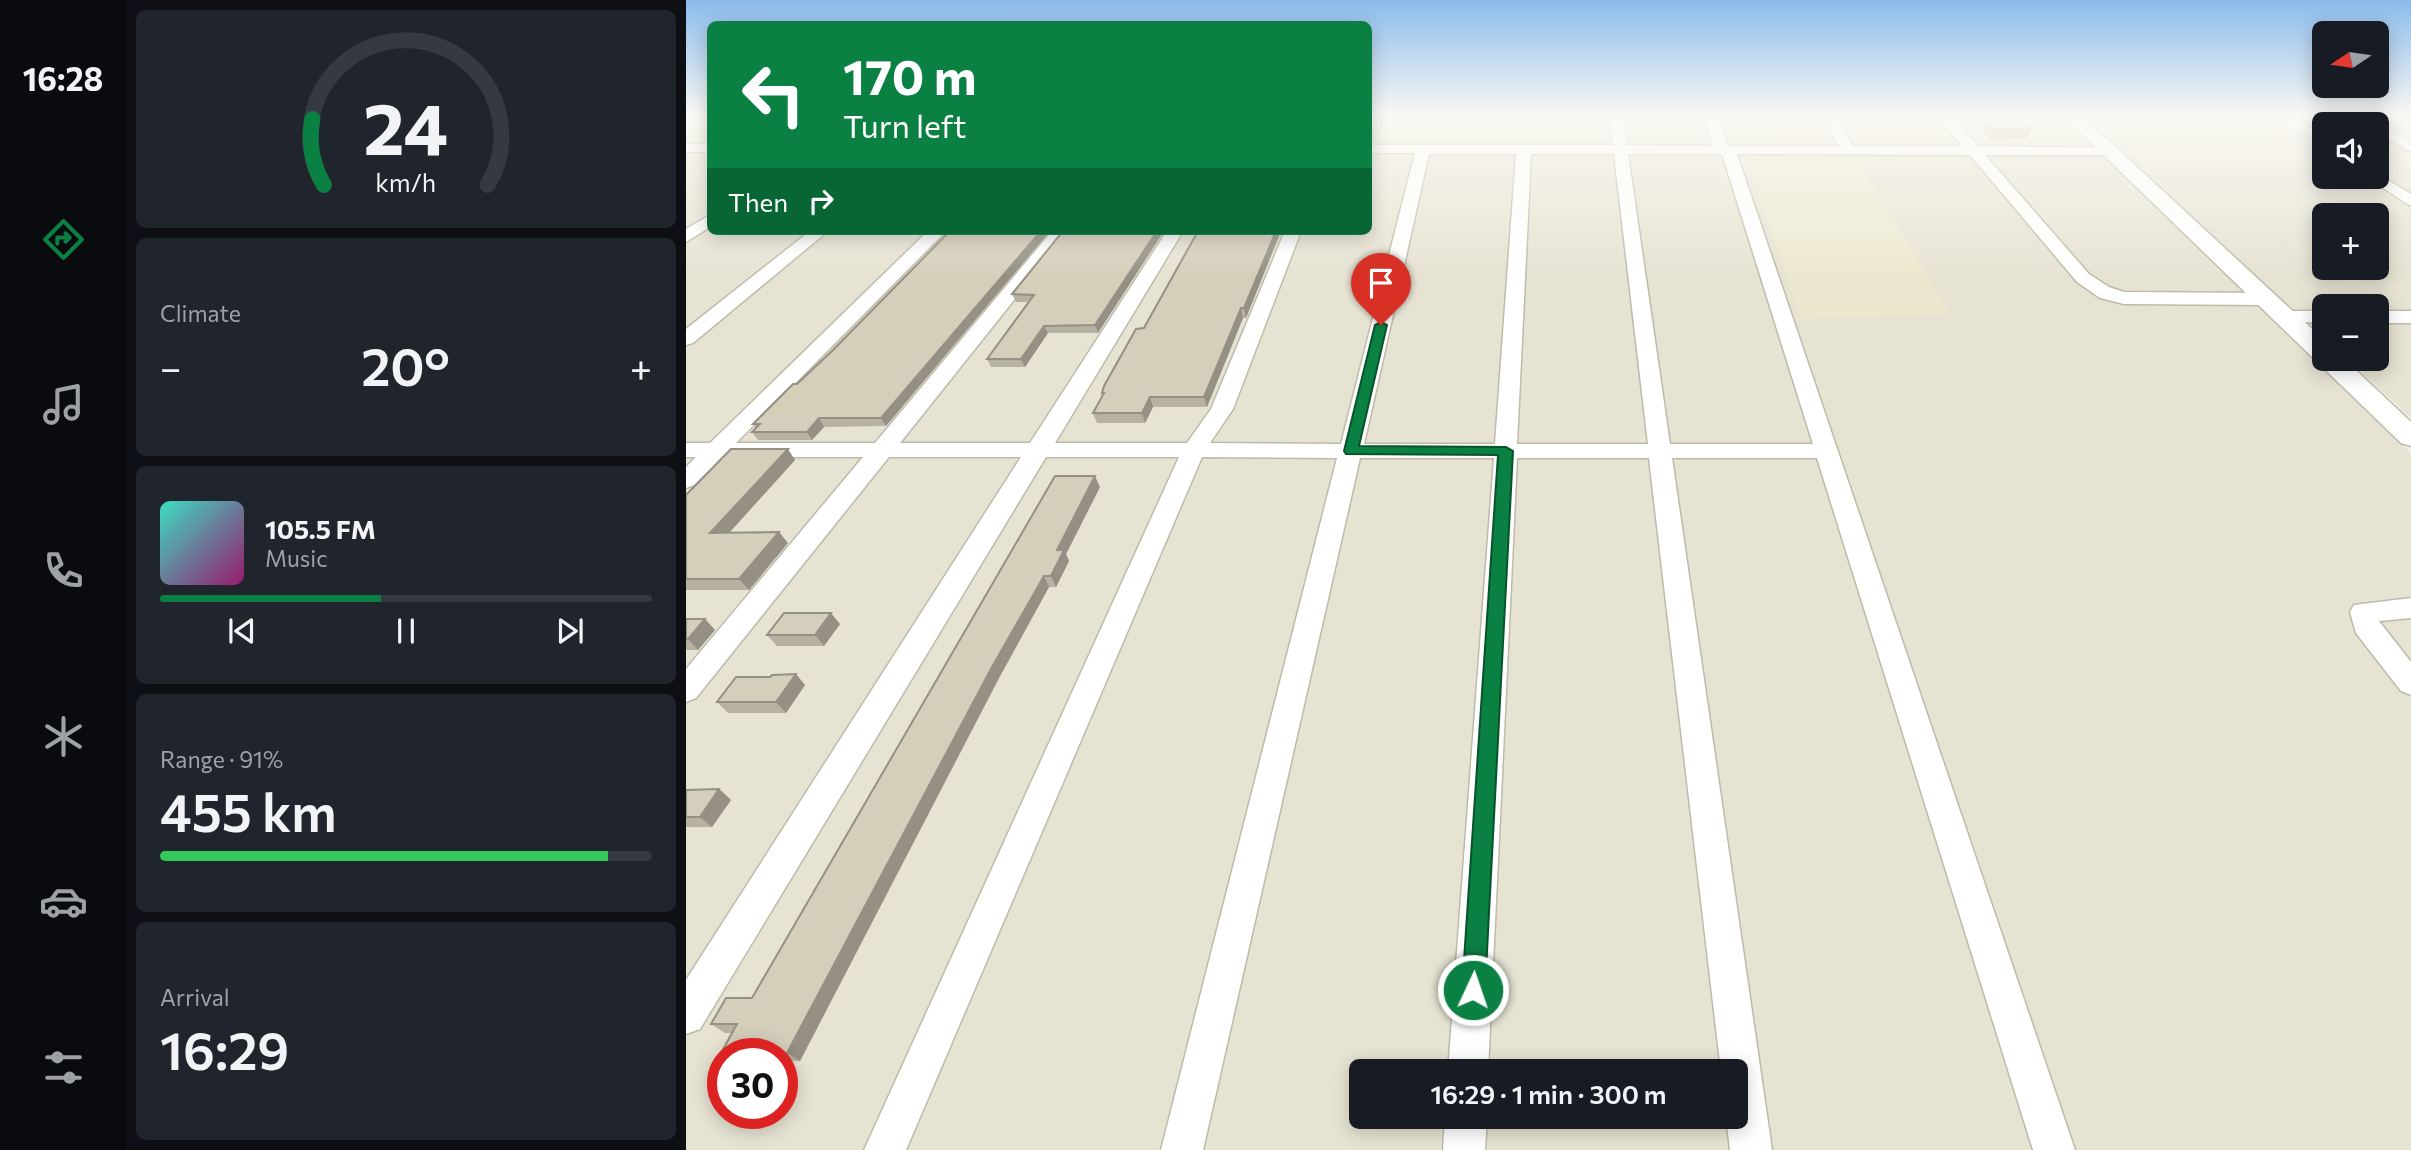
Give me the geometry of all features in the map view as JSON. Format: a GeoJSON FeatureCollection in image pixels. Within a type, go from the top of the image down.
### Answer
{"type":"FeatureCollection","features":[{"type":"Feature","properties":{"kind":"street"},"geometry":{"type":"LineString","coordinates":[[1182,1150],[1419,169]]}},
{"type":"Feature","properties":{"kind":"street"},"geometry":{"type":"LineString","coordinates":[[1469,1059],[1523,169]]}},
{"type":"Feature","properties":{"kind":"street"},"geometry":{"type":"LineString","coordinates":[[1622,169],[1751,1150]]}},
{"type":"Feature","properties":{"kind":"street"},"geometry":{"type":"LineString","coordinates":[[1731,169],[2054,1150]]}},
{"type":"Feature","properties":{"kind":"street"},"geometry":{"type":"LineString","coordinates":[[1987,169],[2083,278],[2110,296],[2266,299]]}},
{"type":"Feature","properties":{"kind":"street"},"geometry":{"type":"LineString","coordinates":[[2129,169],[2312,343]]}},
{"type":"Feature","properties":{"kind":"street"},"geometry":{"type":"LineString","coordinates":[[2389,187],[2411,201]]}},
{"type":"Feature","properties":{"kind":"street"},"geometry":{"type":"LineString","coordinates":[[686,237],[707,222]]}},
{"type":"Feature","properties":{"kind":"street"},"geometry":{"type":"LineString","coordinates":[[686,339],[815,235]]}},
{"type":"Feature","properties":{"kind":"street"},"geometry":{"type":"LineString","coordinates":[[686,480],[934,235]]}},
{"type":"Feature","properties":{"kind":"street"},"geometry":{"type":"LineString","coordinates":[[686,690],[1058,235]]}},
{"type":"Feature","properties":{"kind":"street"},"geometry":{"type":"LineString","coordinates":[[686,1015],[1172,235]]}},
{"type":"Feature","properties":{"kind":"street"},"geometry":{"type":"LineString","coordinates":[[885,1150],[1193,451],[1222,409],[1291,235]]}},
{"type":"Feature","properties":{"kind":"street"},"geometry":{"type":"LineString","coordinates":[[2285,317],[2312,317]]}},
{"type":"Feature","properties":{"kind":"street"},"geometry":{"type":"LineString","coordinates":[[2389,317],[2411,317]]}},
{"type":"Feature","properties":{"kind":"street"},"geometry":{"type":"LineString","coordinates":[[2342,371],[2411,437]]}},
{"type":"Feature","properties":{"kind":"street"},"geometry":{"type":"LineString","coordinates":[[686,450],[1826,451]]}},
{"type":"Feature","properties":{"kind":"street"},"geometry":{"type":"LineString","coordinates":[[2411,608],[2364,612],[2366,626],[2411,683]]}},
{"type":"Feature","properties":{"kind":"street"},"geometry":{"type":"LineString","coordinates":[[1464,1150],[1465,1129]]}},
{"type":"Feature","properties":{"kind":"shaded area"},"geometry":{"type":"Polygon","coordinates":[[[686,169],[707,169],[707,235],[1372,235],[1372,169],[2117,169],[2312,357],[2312,371],[2326,371],[2411,453],[2411,1150],[686,1150],[686,169]]]}},
{"type":"Feature","properties":{"kind":"shaded area"},"geometry":{"type":"Polygon","coordinates":[[[1749,169],[1864,169],[1950,314],[1801,319],[1749,169]]]}},
{"type":"Feature","properties":{"kind":"shaded area"},"geometry":{"type":"Polygon","coordinates":[[[2141,169],[2312,169],[2312,189],[2389,189],[2389,169],[2411,169],[2411,418],[2360,371],[2389,371],[2389,294],[2312,294],[2312,327],[2141,169]]]}},
{"type":"Feature","properties":{"kind":"building"},"geometry":{"type":"Polygon","coordinates":[[[946,235],[1038,235],[881,418],[819,418],[807,432],[752,432],[760,424],[753,424],[793,384],[797,384],[946,235]]]}},
{"type":"Feature","properties":{"kind":"building"},"geometry":{"type":"Polygon","coordinates":[[[1060,235],[1154,235],[1095,325],[1044,326],[1021,359],[987,359],[1034,295],[1012,294],[1060,235]]]}},
{"type":"Feature","properties":{"kind":"building"},"geometry":{"type":"Polygon","coordinates":[[[1196,235],[1274,235],[1204,397],[1150,397],[1142,413],[1093,413],[1104,393],[1104,386],[1136,329],[1144,328],[1196,235]]]}},
{"type":"Feature","properties":{"kind":"building"},"geometry":{"type":"Polygon","coordinates":[[[731,449],[788,449],[710,533],[779,532],[739,579],[686,579],[686,495],[731,449]]]}},
{"type":"Feature","properties":{"kind":"building"},"geometry":{"type":"Polygon","coordinates":[[[1055,476],[1095,476],[1057,550],[1064,550],[1051,576],[1044,576],[992,667],[795,1038],[729,1038],[737,1024],[711,1024],[726,998],[752,998],[1055,476]]]}},
{"type":"Feature","properties":{"kind":"building"},"geometry":{"type":"Polygon","coordinates":[[[784,613],[831,613],[815,635],[767,635],[784,613]]]}},
{"type":"Feature","properties":{"kind":"building"},"geometry":{"type":"Polygon","coordinates":[[[686,619],[705,619],[688,639],[686,639],[686,619]]]}},
{"type":"Feature","properties":{"kind":"building"},"geometry":{"type":"Polygon","coordinates":[[[796,674],[776,702],[717,702],[736,677],[796,674]]]}},
{"type":"Feature","properties":{"kind":"building"},"geometry":{"type":"Polygon","coordinates":[[[719,789],[700,817],[686,817],[686,790],[719,789]]]}},
{"type":"Feature","properties":{"kind":"route"},"geometry":{"type":"LineString","coordinates":[[1381,325],[1351,451],[1506,451],[1473,990]]}}]}
